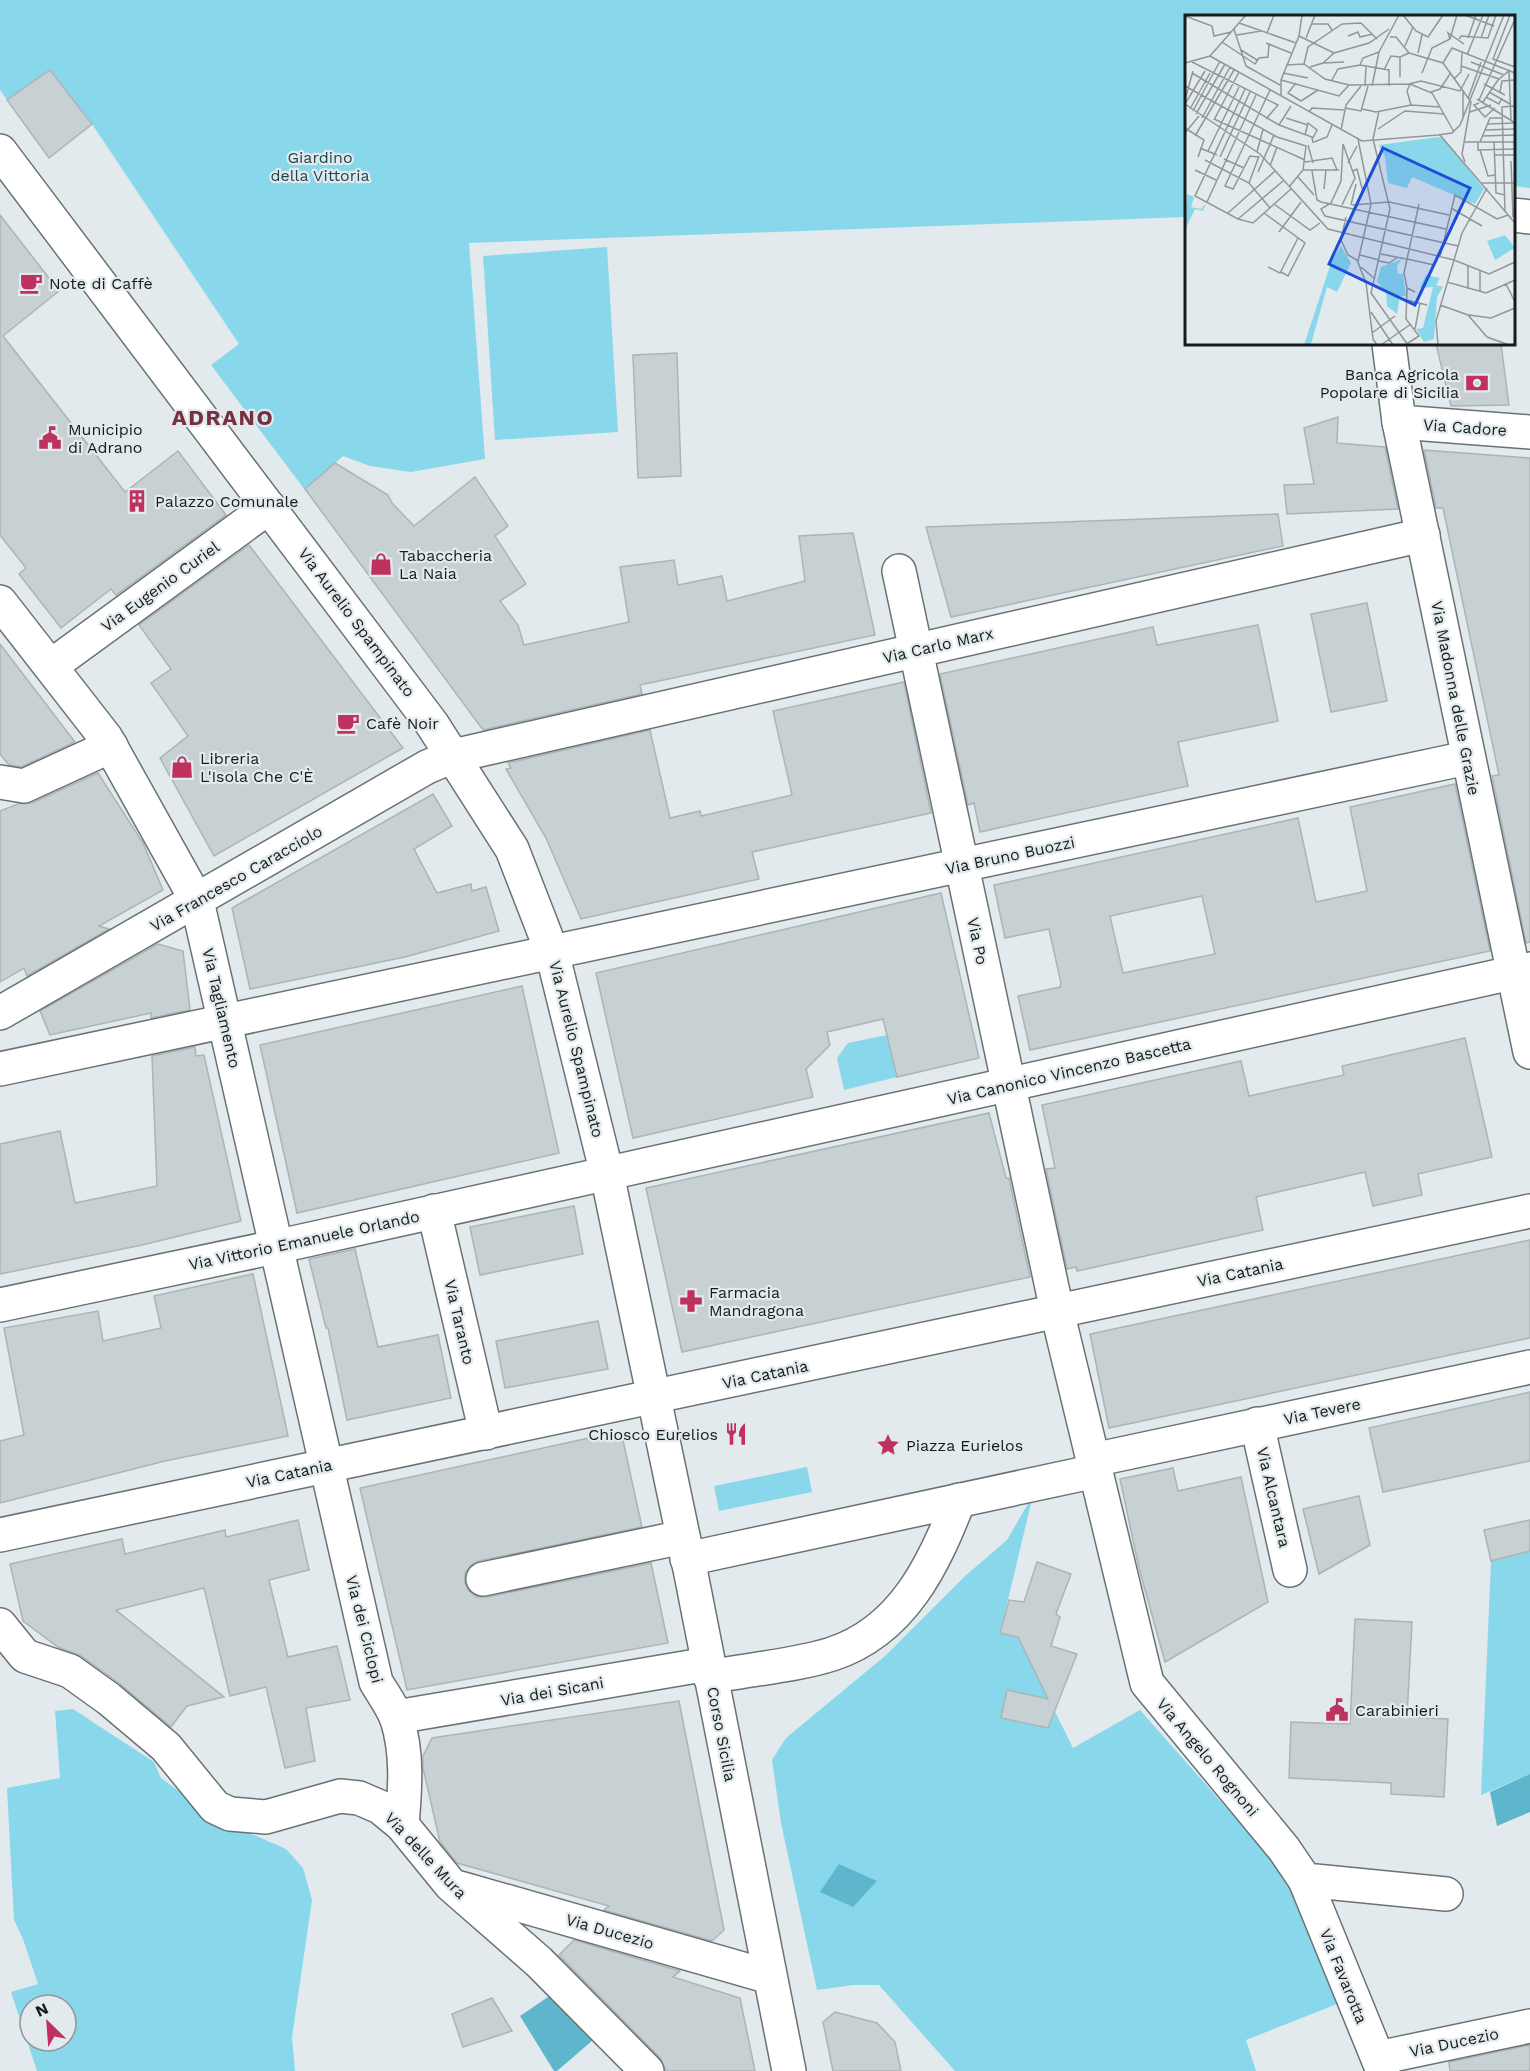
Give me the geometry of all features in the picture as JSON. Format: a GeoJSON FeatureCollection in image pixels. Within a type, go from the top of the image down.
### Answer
{"type":"FeatureCollection","features":[{"type":"Feature","properties":{"kind":"street","name":"Via Aurelio Spampinato"},"geometry":{"type":"LineString","coordinates":[[0,151],[189,405],[320,571],[453,756],[512,849],[552,952],[607,1174],[652,1398]]}},
{"type":"Feature","properties":{"kind":"street"},"geometry":{"type":"LineString","coordinates":[[1515,215],[1530,217]]}},
{"type":"Feature","properties":{"kind":"street","name":"Via Madonna delle Grazie"},"geometry":{"type":"LineString","coordinates":[[1389,345],[1400,422],[1467,758],[1521,971],[1530,1052]]}},
{"type":"Feature","properties":{"kind":"street","name":"Via Cadore"},"geometry":{"type":"LineString","coordinates":[[1400,422],[1530,432]]}},
{"type":"Feature","properties":{"kind":"street","name":"Via Eugenio Curiel"},"geometry":{"type":"LineString","coordinates":[[51,666],[269,507]]}},
{"type":"Feature","properties":{"kind":"street","name":"Via Carlo Marx"},"geometry":{"type":"LineString","coordinates":[[453,756],[1423,535]]}},
{"type":"Feature","properties":{"kind":"street","name":"Via Po"},"geometry":{"type":"LineString","coordinates":[[899,571],[1057,1311]]}},
{"type":"Feature","properties":{"kind":"street","name":"Via Tagliamento"},"geometry":{"type":"LineString","coordinates":[[0,602],[111,746],[197,901],[326,1466]]}},
{"type":"Feature","properties":{"kind":"street"},"geometry":{"type":"LineString","coordinates":[[4,779],[24,786],[111,746]]}},
{"type":"Feature","properties":{"kind":"street","name":"Via Francesco Caracciolo"},"geometry":{"type":"LineString","coordinates":[[6,1032],[197,901],[427,767],[453,756]]}},
{"type":"Feature","properties":{"kind":"street","name":"Via Bruno Buozzi"},"geometry":{"type":"LineString","coordinates":[[6,1032],[226,1021],[1467,758]]}},
{"type":"Feature","properties":{"kind":"street","name":"Via Canonico Vincenzo Bascetta"},"geometry":{"type":"LineString","coordinates":[[607,1174],[1521,971]]}},
{"type":"Feature","properties":{"kind":"street","name":"Via Vittorio Emanuele Orlando"},"geometry":{"type":"LineString","coordinates":[[0,1305],[607,1174]]}},
{"type":"Feature","properties":{"kind":"street","name":"Via Taranto"},"geometry":{"type":"LineString","coordinates":[[434,1211],[486,1433]]}},
{"type":"Feature","properties":{"kind":"street","name":"Via Catania"},"geometry":{"type":"LineString","coordinates":[[0,1535],[1530,1211]]}},
{"type":"Feature","properties":{"kind":"street","name":"Via Angelo Rognoni"},"geometry":{"type":"LineString","coordinates":[[1057,1311],[1101,1467],[1147,1683],[1284,1849],[1305,1880]]}},
{"type":"Feature","properties":{"kind":"street","name":"Via Tevere"},"geometry":{"type":"LineString","coordinates":[[483,1579],[685,1548],[959,1500],[1101,1467],[1257,1424],[1530,1367]]}},
{"type":"Feature","properties":{"kind":"street","name":"Corso Sicilia"},"geometry":{"type":"LineString","coordinates":[[652,1398],[685,1548],[789,2071]]}},
{"type":"Feature","properties":{"kind":"street","name":"Via Alcantara"},"geometry":{"type":"LineString","coordinates":[[1257,1424],[1290,1570]]}},
{"type":"Feature","properties":{"kind":"street","name":"Via dei Ciclopi"},"geometry":{"type":"LineString","coordinates":[[326,1466],[376,1682],[396,1717],[402,1742],[406,1779],[402,1825]]}},
{"type":"Feature","properties":{"kind":"street","name":"Via dei Sicani"},"geometry":{"type":"LineString","coordinates":[[396,1717],[831,1654],[860,1642],[891,1619],[916,1592],[936,1556],[959,1500]]}},
{"type":"Feature","properties":{"kind":"street","name":"Via delle Mura"},"geometry":{"type":"LineString","coordinates":[[0,1624],[26,1656],[69,1671],[158,1740],[215,1807],[230,1814],[266,1817],[340,1796],[359,1798],[380,1807],[402,1825],[451,1885],[539,1962],[647,2071]]}},
{"type":"Feature","properties":{"kind":"street"},"geometry":{"type":"LineString","coordinates":[[1305,1880],[1446,1894]]}},
{"type":"Feature","properties":{"kind":"street","name":"Via Favarotta"},"geometry":{"type":"LineString","coordinates":[[1305,1880],[1381,2065]]}},
{"type":"Feature","properties":{"kind":"street","name":"Via Ducezio"},"geometry":{"type":"LineString","coordinates":[[451,1885],[770,1977]]}},
{"type":"Feature","properties":{"kind":"street","name":"Via Ducezio"},"geometry":{"type":"LineString","coordinates":[[1381,2065],[1530,2026]]}},
{"type":"Feature","properties":{"kind":"green space","name":"Giardino della Vittoria"},"geometry":{"type":"Polygon","coordinates":[[[0,0],[1530,0],[1530,188],[1515,186],[1515,15],[1185,15],[1185,217],[469,243],[485,459],[411,472],[370,466],[343,456],[305,490],[211,365],[239,344],[92,124],[50,70],[7,100],[0,90],[0,0]]]}},
{"type":"Feature","properties":{"kind":"green space"},"geometry":{"type":"Polygon","coordinates":[[[607,247],[618,432],[495,440],[483,256],[607,247]]]}},
{"type":"Feature","properties":{"kind":"green space"},"geometry":{"type":"Polygon","coordinates":[[[887,1035],[897,1077],[844,1090],[837,1058],[848,1043],[887,1035]]]}},
{"type":"Feature","properties":{"kind":"green space"},"geometry":{"type":"Polygon","coordinates":[[[807,1467],[812,1492],[719,1511],[714,1486],[807,1467]]]}},
{"type":"Feature","properties":{"kind":"green space"},"geometry":{"type":"Polygon","coordinates":[[[1033,1495],[1000,1633],[1018,1637],[1073,1748],[1140,1710],[1276,1864],[1290,1885],[1337,2004],[1246,2040],[1256,2071],[955,2071],[879,1985],[853,1985],[817,1990],[781,1823],[772,1760],[786,1738],[885,1656],[965,1576],[1007,1540],[1033,1495]]]}},
{"type":"Feature","properties":{"kind":"green space"},"geometry":{"type":"Polygon","coordinates":[[[1530,1551],[1530,1774],[1481,1795],[1491,1561],[1530,1551]]]}},
{"type":"Feature","properties":{"kind":"green space"},"geometry":{"type":"Polygon","coordinates":[[[73,1709],[154,1762],[161,1778],[217,1819],[286,1849],[303,1868],[312,1900],[292,2037],[295,2071],[37,2071],[31,2053],[78,2053],[78,1993],[18,1993],[18,2013],[11,1992],[38,1984],[14,1920],[7,1788],[60,1778],[55,1711],[73,1709]]]}},
{"type":"Feature","properties":{"kind":"shaded area"},"geometry":{"type":"Polygon","coordinates":[[[1530,1774],[1530,1812],[1497,1826],[1490,1792],[1530,1774]]]}},
{"type":"Feature","properties":{"kind":"shaded area"},"geometry":{"type":"Polygon","coordinates":[[[839,1864],[877,1881],[853,1907],[820,1892],[839,1864]]]}},
{"type":"Feature","properties":{"kind":"shaded area"},"geometry":{"type":"Polygon","coordinates":[[[551,1995],[593,2040],[557,2071],[554,2071],[520,2016],[551,1995]]]}},
{"type":"Feature","properties":{"kind":"building"},"geometry":{"type":"Polygon","coordinates":[[[50,70],[92,124],[49,158],[7,100],[50,70]]]}},
{"type":"Feature","properties":{"kind":"building","name":"Palazzo Comunale"},"geometry":{"type":"Polygon","coordinates":[[[0,215],[59,291],[3,336],[125,492],[178,451],[226,515],[116,595],[111,589],[61,628],[19,574],[26,568],[0,535],[0,215]]]}},
{"type":"Feature","properties":{"kind":"building"},"geometry":{"type":"Polygon","coordinates":[[[1436,345],[1501,345],[1509,405],[1451,406],[1436,345]]]}},
{"type":"Feature","properties":{"kind":"building"},"geometry":{"type":"Polygon","coordinates":[[[677,353],[681,476],[638,478],[633,355],[677,353]]]}},
{"type":"Feature","properties":{"kind":"building"},"geometry":{"type":"Polygon","coordinates":[[[1338,417],[1337,443],[1385,447],[1398,509],[1287,514],[1284,485],[1314,484],[1304,428],[1338,417]]]}},
{"type":"Feature","properties":{"kind":"building"},"geometry":{"type":"Polygon","coordinates":[[[1424,450],[1530,458],[1530,942],[1526,943],[1492,776],[1499,775],[1443,508],[1436,508],[1424,450]]]}},
{"type":"Feature","properties":{"kind":"building"},"geometry":{"type":"Polygon","coordinates":[[[335,463],[388,495],[392,503],[414,526],[475,477],[508,526],[495,536],[526,584],[500,601],[518,625],[524,645],[629,622],[620,567],[674,560],[678,585],[722,576],[727,601],[805,581],[799,536],[853,533],[875,635],[640,685],[642,694],[483,730],[305,489],[335,463]]]}},
{"type":"Feature","properties":{"kind":"building"},"geometry":{"type":"Polygon","coordinates":[[[1278,514],[1283,546],[951,617],[926,527],[1278,514]]]}},
{"type":"Feature","properties":{"kind":"building"},"geometry":{"type":"Polygon","coordinates":[[[249,545],[403,748],[214,856],[160,758],[188,736],[151,683],[171,669],[139,625],[249,545]]]}},
{"type":"Feature","properties":{"kind":"building"},"geometry":{"type":"Polygon","coordinates":[[[1367,603],[1387,701],[1331,712],[1311,614],[1367,603]]]}},
{"type":"Feature","properties":{"kind":"building"},"geometry":{"type":"Polygon","coordinates":[[[1258,625],[1278,721],[1178,742],[1188,786],[980,832],[974,803],[968,805],[940,674],[1153,627],[1157,645],[1258,625]]]}},
{"type":"Feature","properties":{"kind":"building"},"geometry":{"type":"Polygon","coordinates":[[[0,644],[75,742],[21,767],[9,765],[0,754],[0,644]]]}},
{"type":"Feature","properties":{"kind":"building"},"geometry":{"type":"Polygon","coordinates":[[[904,682],[931,813],[752,852],[759,879],[581,919],[546,838],[506,769],[511,768],[508,763],[650,730],[670,818],[700,811],[701,816],[792,795],[773,711],[904,682]]]}},
{"type":"Feature","properties":{"kind":"building"},"geometry":{"type":"Polygon","coordinates":[[[98,773],[143,843],[163,890],[99,926],[109,929],[27,976],[24,968],[0,982],[0,811],[18,804],[32,803],[98,773]]]}},
{"type":"Feature","properties":{"kind":"building"},"geometry":{"type":"Polygon","coordinates":[[[1455,784],[1490,951],[1030,1050],[1018,996],[1060,987],[1061,983],[1049,929],[1005,938],[994,885],[1298,818],[1316,902],[1367,891],[1350,807],[1455,784]],[[1202,896],[1110,916],[1123,973],[1215,954],[1202,896]]]}},
{"type":"Feature","properties":{"kind":"building"},"geometry":{"type":"Polygon","coordinates":[[[433,794],[452,826],[414,849],[437,893],[471,884],[472,891],[486,887],[499,931],[405,957],[250,989],[232,908],[433,794]]]}},
{"type":"Feature","properties":{"kind":"building"},"geometry":{"type":"Polygon","coordinates":[[[941,893],[979,1058],[897,1077],[883,1019],[827,1032],[830,1045],[806,1069],[813,1097],[633,1138],[596,973],[941,893]]]}},
{"type":"Feature","properties":{"kind":"building"},"geometry":{"type":"Polygon","coordinates":[[[158,944],[183,951],[190,1010],[151,1018],[151,1013],[50,1035],[40,1011],[158,944]]]}},
{"type":"Feature","properties":{"kind":"building"},"geometry":{"type":"Polygon","coordinates":[[[522,986],[559,1153],[297,1213],[260,1045],[522,986]]]}},
{"type":"Feature","properties":{"kind":"building"},"geometry":{"type":"Polygon","coordinates":[[[1465,1038],[1492,1157],[1418,1174],[1422,1195],[1373,1206],[1365,1172],[1256,1197],[1263,1230],[1077,1271],[1076,1267],[1067,1269],[1046,1169],[1055,1168],[1042,1105],[1241,1061],[1249,1096],[1344,1075],[1342,1066],[1465,1038]]]}},
{"type":"Feature","properties":{"kind":"building"},"geometry":{"type":"Polygon","coordinates":[[[195,1047],[196,1056],[204,1055],[241,1221],[142,1245],[0,1274],[0,1144],[60,1131],[75,1203],[157,1186],[152,1056],[195,1047]]]}},
{"type":"Feature","properties":{"kind":"building"},"geometry":{"type":"Polygon","coordinates":[[[989,1113],[1006,1178],[1009,1178],[1030,1277],[682,1352],[646,1188],[989,1113]]]}},
{"type":"Feature","properties":{"kind":"building"},"geometry":{"type":"Polygon","coordinates":[[[574,1206],[583,1254],[480,1275],[470,1227],[574,1206]]]}},
{"type":"Feature","properties":{"kind":"building"},"geometry":{"type":"Polygon","coordinates":[[[1530,1240],[1530,1338],[1109,1428],[1090,1334],[1530,1240]]]}},
{"type":"Feature","properties":{"kind":"building"},"geometry":{"type":"Polygon","coordinates":[[[355,1249],[378,1347],[438,1335],[451,1398],[347,1420],[328,1328],[326,1328],[309,1259],[355,1249]]]}},
{"type":"Feature","properties":{"kind":"building"},"geometry":{"type":"Polygon","coordinates":[[[253,1274],[288,1436],[165,1461],[0,1503],[0,1441],[24,1435],[4,1328],[98,1311],[103,1341],[161,1328],[154,1296],[253,1274]]]}},
{"type":"Feature","properties":{"kind":"building"},"geometry":{"type":"Polygon","coordinates":[[[598,1321],[608,1369],[505,1388],[496,1341],[598,1321]]]}},
{"type":"Feature","properties":{"kind":"building"},"geometry":{"type":"Polygon","coordinates":[[[1530,1392],[1530,1461],[1383,1492],[1369,1428],[1530,1392]]]}},
{"type":"Feature","properties":{"kind":"building"},"geometry":{"type":"Polygon","coordinates":[[[621,1431],[642,1527],[479,1561],[471,1565],[465,1573],[465,1583],[469,1591],[477,1597],[487,1597],[651,1563],[668,1643],[407,1690],[360,1488],[621,1431]]]}},
{"type":"Feature","properties":{"kind":"building"},"geometry":{"type":"Polygon","coordinates":[[[1173,1468],[1178,1491],[1241,1477],[1268,1602],[1165,1662],[1139,1568],[1120,1479],[1173,1468]]]}},
{"type":"Feature","properties":{"kind":"building"},"geometry":{"type":"Polygon","coordinates":[[[1359,1496],[1370,1545],[1319,1574],[1303,1509],[1359,1496]]]}},
{"type":"Feature","properties":{"kind":"building"},"geometry":{"type":"Polygon","coordinates":[[[298,1520],[309,1570],[269,1580],[288,1657],[337,1646],[350,1700],[306,1708],[315,1761],[285,1768],[266,1687],[230,1696],[204,1588],[116,1610],[224,1697],[187,1706],[171,1727],[120,1684],[81,1656],[58,1647],[23,1621],[10,1564],[122,1539],[125,1554],[225,1530],[226,1537],[298,1520]]]}},
{"type":"Feature","properties":{"kind":"building"},"geometry":{"type":"Polygon","coordinates":[[[1530,1520],[1530,1551],[1491,1561],[1484,1530],[1530,1520]]]}},
{"type":"Feature","properties":{"kind":"building"},"geometry":{"type":"Polygon","coordinates":[[[1037,1562],[1071,1574],[1056,1614],[1060,1617],[1051,1646],[1077,1654],[1048,1728],[1001,1718],[1007,1690],[1048,1699],[1018,1637],[1000,1633],[1009,1600],[1024,1602],[1037,1562]]]}},
{"type":"Feature","properties":{"kind":"building"},"geometry":{"type":"Polygon","coordinates":[[[1355,1619],[1412,1622],[1407,1717],[1448,1719],[1444,1797],[1391,1794],[1391,1783],[1289,1778],[1291,1722],[1350,1724],[1355,1619]]]}},
{"type":"Feature","properties":{"kind":"building"},"geometry":{"type":"Polygon","coordinates":[[[679,1701],[724,1930],[712,1941],[604,1910],[609,1906],[457,1863],[440,1842],[423,1768],[423,1756],[432,1738],[679,1701]]]}},
{"type":"Feature","properties":{"kind":"building"},"geometry":{"type":"Polygon","coordinates":[[[574,1940],[680,1971],[673,1977],[740,1998],[755,2071],[666,2071],[660,2058],[559,1955],[574,1940]]]}},
{"type":"Feature","properties":{"kind":"building"},"geometry":{"type":"Polygon","coordinates":[[[492,1998],[512,2031],[463,2047],[452,2014],[492,1998]]]}},
{"type":"Feature","properties":{"kind":"building"},"geometry":{"type":"Polygon","coordinates":[[[835,2012],[877,2023],[895,2042],[901,2071],[833,2071],[823,2022],[835,2012]]]}},
{"type":"Feature","properties":{"kind":"building"},"geometry":{"type":"Polygon","coordinates":[[[1530,2045],[1530,2071],[1450,2071],[1449,2062],[1530,2045]]]}},
{"type":"Feature","properties":{"kind":"place","name":"Note di Caffè"},"geometry":{"type":"Point","coordinates":[31,283]}},
{"type":"Feature","properties":{"kind":"place","name":"Banca Agricola Popolare di Sicilia"},"geometry":{"type":"Point","coordinates":[1477,383]}},
{"type":"Feature","properties":{"kind":"place","name":"Municipio di Adrano"},"geometry":{"type":"Point","coordinates":[50,438]}},
{"type":"Feature","properties":{"kind":"place","name":"Palazzo Comunale"},"geometry":{"type":"Point","coordinates":[137,501]}},
{"type":"Feature","properties":{"kind":"place","name":"Tabaccheria La Naia"},"geometry":{"type":"Point","coordinates":[381,564]}},
{"type":"Feature","properties":{"kind":"place","name":"Cafè Noir"},"geometry":{"type":"Point","coordinates":[348,723]}},
{"type":"Feature","properties":{"kind":"place","name":"Libreria L'Isola Che C'È"},"geometry":{"type":"Point","coordinates":[182,767]}},
{"type":"Feature","properties":{"kind":"place","name":"Farmacia Mandragona"},"geometry":{"type":"Point","coordinates":[691,1301]}},
{"type":"Feature","properties":{"kind":"place","name":"Chiosco Eurelios"},"geometry":{"type":"Point","coordinates":[736,1434]}},
{"type":"Feature","properties":{"kind":"place","name":"Piazza Eurielos"},"geometry":{"type":"Point","coordinates":[888,1445]}},
{"type":"Feature","properties":{"kind":"place","name":"Carabinieri"},"geometry":{"type":"Point","coordinates":[1337,1710]}},
{"type":"Feature","properties":{"kind":"district","name":"ADRANO"},"geometry":{"type":"Point","coordinates":[223,417]}}]}
